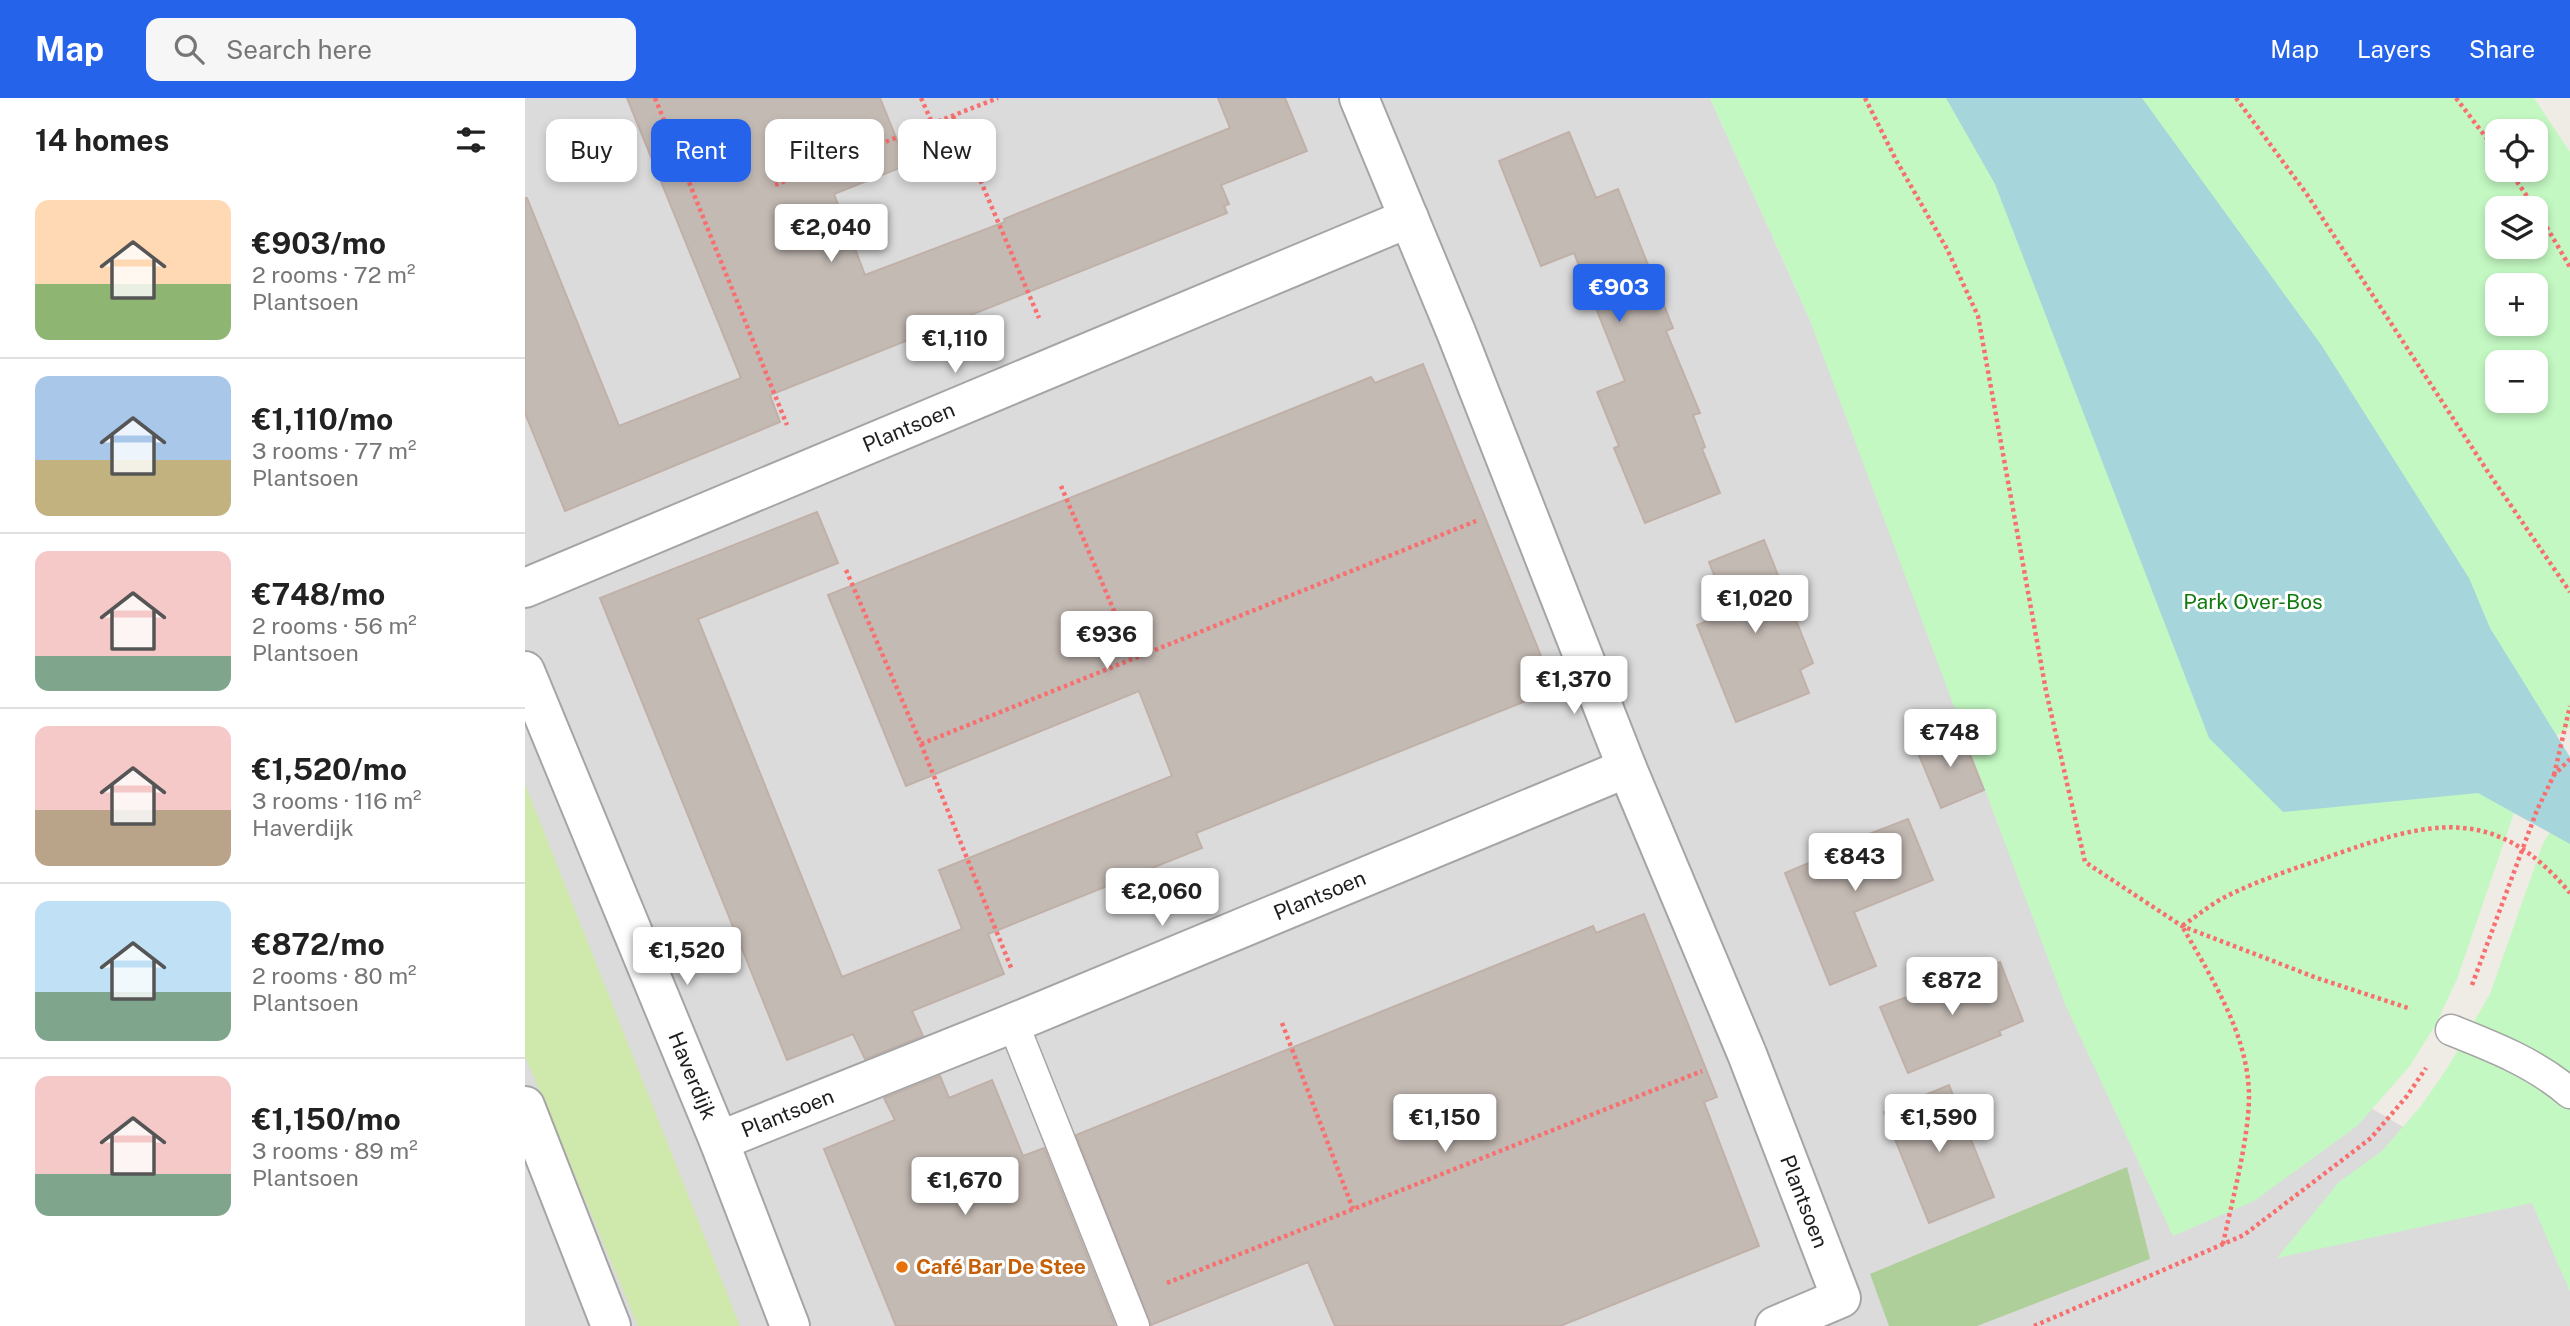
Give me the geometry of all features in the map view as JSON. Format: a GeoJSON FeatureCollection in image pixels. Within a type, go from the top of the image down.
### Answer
{"type":"FeatureCollection","features":[{"type":"Feature","properties":{"kind":"street","name":"Plantsoen"},"geometry":{"type":"LineString","coordinates":[[1359,98],[1523,502],[1627,768],[1747,1054],[1841,1298],[1775,1326]]}},
{"type":"Feature","properties":{"kind":"street","name":"Plantsoen"},"geometry":{"type":"LineString","coordinates":[[525,588],[1409,218]]}},
{"type":"Feature","properties":{"kind":"street","name":"Haverdijk"},"geometry":{"type":"LineString","coordinates":[[525,671],[719,1142],[790,1326]]}},
{"type":"Feature","properties":{"kind":"street","name":"Plantsoen"},"geometry":{"type":"LineString","coordinates":[[719,1142],[1627,768]]}},
{"type":"Feature","properties":{"kind":"street"},"geometry":{"type":"LineString","coordinates":[[525,1106],[611,1326]]}},
{"type":"Feature","properties":{"kind":"lane"},"geometry":{"type":"LineString","coordinates":[[1021,1019],[1129,1313]]}},
{"type":"Feature","properties":{"kind":"lane"},"geometry":{"type":"LineString","coordinates":[[2451,1030],[2519,1058],[2553,1078],[2570,1093]]}},
{"type":"Feature","properties":{"kind":"path"},"geometry":{"type":"LineString","coordinates":[[655,98],[806,470]]}},
{"type":"Feature","properties":{"kind":"path"},"geometry":{"type":"LineString","coordinates":[[921,98],[930,119]]}},
{"type":"Feature","properties":{"kind":"path"},"geometry":{"type":"LineString","coordinates":[[946,119],[998,98]]}},
{"type":"Feature","properties":{"kind":"path"},"geometry":{"type":"LineString","coordinates":[[1865,98],[1896,160],[1947,249],[1978,316],[2046,691],[2085,862],[2182,926],[2317,978],[2438,1018],[2451,1030]]}},
{"type":"Feature","properties":{"kind":"path"},"geometry":{"type":"LineString","coordinates":[[2236,98],[2306,193],[2488,472],[2570,592]]}},
{"type":"Feature","properties":{"kind":"path"},"geometry":{"type":"LineString","coordinates":[[2456,98],[2485,136]]}},
{"type":"Feature","properties":{"kind":"path"},"geometry":{"type":"LineString","coordinates":[[953,116],[1058,364]]}},
{"type":"Feature","properties":{"kind":"path"},"geometry":{"type":"LineString","coordinates":[[775,185],[898,138]]}},
{"type":"Feature","properties":{"kind":"path"},"geometry":{"type":"LineString","coordinates":[[2548,231],[2570,267]]}},
{"type":"Feature","properties":{"kind":"path"},"geometry":{"type":"LineString","coordinates":[[1061,486],[1134,658]]}},
{"type":"Feature","properties":{"kind":"path"},"geometry":{"type":"LineString","coordinates":[[921,744],[1523,502]]}},
{"type":"Feature","properties":{"kind":"path"},"geometry":{"type":"LineString","coordinates":[[846,570],[921,744],[1021,1019]]}},
{"type":"Feature","properties":{"kind":"path"},"geometry":{"type":"LineString","coordinates":[[2034,1326],[2244,1235],[2371,1138],[2407,1096],[2451,1030],[2472,985],[2524,841],[2554,775],[2570,706]]}},
{"type":"Feature","properties":{"kind":"path"},"geometry":{"type":"LineString","coordinates":[[2554,775],[2570,759]]}},
{"type":"Feature","properties":{"kind":"path"},"geometry":{"type":"LineString","coordinates":[[2182,926],[2226,897],[2287,871],[2387,836],[2452,826],[2504,838],[2526,849],[2547,867],[2570,893]]}},
{"type":"Feature","properties":{"kind":"path"},"geometry":{"type":"LineString","coordinates":[[2182,926],[2218,991],[2240,1042],[2249,1094],[2242,1149],[2223,1244]]}},
{"type":"Feature","properties":{"kind":"path"},"geometry":{"type":"LineString","coordinates":[[1282,1023],[1353,1209]]}},
{"type":"Feature","properties":{"kind":"path"},"geometry":{"type":"LineString","coordinates":[[1129,1313],[1353,1209],[1747,1054]]}},
{"type":"Feature","properties":{"kind":"shaded area"},"geometry":{"type":"Polygon","coordinates":[[[525,98],[1710,98],[1809,318],[2105,952],[2533,1203],[2570,1290],[2570,1326],[525,1326],[525,98]]]}},
{"type":"Feature","properties":{"kind":"green space","name":"Park Over-Bos"},"geometry":{"type":"Polygon","coordinates":[[[1710,98],[2534,98],[2548,119],[2570,152],[2570,727],[2543,744],[2515,810],[2457,979],[2436,1024],[2409,1067],[2357,1126],[2254,1201],[2173,1236],[2065,1004],[1809,318],[1710,98]]]}},
{"type":"Feature","properties":{"kind":"green space"},"geometry":{"type":"Polygon","coordinates":[[[525,784],[740,1326],[638,1326],[525,1056],[525,784]]]}},
{"type":"Feature","properties":{"kind":"green space"},"geometry":{"type":"Polygon","coordinates":[[[2570,795],[2570,1292],[2532,1203],[2277,1258],[2339,1182],[2382,1151],[2421,1106],[2448,1067],[2490,994],[2542,846],[2570,795]]]}},
{"type":"Feature","properties":{"kind":"green space"},"geometry":{"type":"Polygon","coordinates":[[[2127,1167],[2150,1259],[1977,1326],[1889,1326],[1870,1274],[2127,1167]]]}},
{"type":"Feature","properties":{"kind":"water"},"geometry":{"type":"Polygon","coordinates":[[[1946,98],[2142,98],[2322,346],[2469,578],[2490,628],[2570,757],[2570,844],[2478,793],[2283,812],[2209,738],[1995,184],[1946,98]]]}},
{"type":"Feature","properties":{"kind":"building"},"geometry":{"type":"Polygon","coordinates":[[[627,98],[880,98],[898,143],[898,169],[884,174],[884,119],[765,119],[765,182],[864,182],[834,194],[865,275],[1005,222],[1004,219],[1230,128],[1218,98],[1285,98],[1307,151],[1221,185],[1229,204],[1224,206],[1227,213],[770,395],[780,422],[565,511],[525,413],[525,198],[619,426],[741,378],[661,182],[751,182],[751,119],[651,119],[651,157],[627,98]]]}},
{"type":"Feature","properties":{"kind":"building"},"geometry":{"type":"Polygon","coordinates":[[[1569,132],[1596,198],[1618,189],[1673,328],[1666,331],[1700,413],[1693,415],[1705,447],[1702,449],[1720,493],[1645,523],[1614,448],[1619,446],[1597,392],[1625,381],[1574,253],[1541,266],[1499,161],[1569,132]]]}},
{"type":"Feature","properties":{"kind":"building"},"geometry":{"type":"Polygon","coordinates":[[[1423,364],[1541,656],[1525,663],[1538,696],[1196,833],[1202,848],[988,934],[1004,974],[912,1011],[923,1036],[865,1059],[853,1034],[787,1060],[600,598],[817,512],[838,563],[698,619],[842,977],[962,929],[939,870],[1172,776],[1139,691],[906,786],[828,595],[1371,377],[1375,383],[1423,364]]]}},
{"type":"Feature","properties":{"kind":"building"},"geometry":{"type":"Polygon","coordinates":[[[1764,540],[1813,663],[1800,670],[1809,693],[1736,722],[1697,625],[1729,612],[1709,562],[1764,540]]]}},
{"type":"Feature","properties":{"kind":"building"},"geometry":{"type":"Polygon","coordinates":[[[1960,730],[1984,790],[1941,808],[1916,748],[1960,730]]]}},
{"type":"Feature","properties":{"kind":"building"},"geometry":{"type":"Polygon","coordinates":[[[1908,819],[1933,880],[1854,912],[1876,966],[1830,985],[1785,873],[1849,846],[1848,842],[1908,819]]]}},
{"type":"Feature","properties":{"kind":"building"},"geometry":{"type":"Polygon","coordinates":[[[1644,914],[1717,1097],[1704,1102],[1759,1246],[1560,1326],[1335,1326],[1308,1262],[1151,1325],[1076,1135],[1593,926],[1596,933],[1644,914]]]}},
{"type":"Feature","properties":{"kind":"building"},"geometry":{"type":"Polygon","coordinates":[[[2000,962],[2023,1021],[1999,1031],[2001,1035],[1908,1073],[1880,1007],[2000,962]]]}},
{"type":"Feature","properties":{"kind":"building"},"geometry":{"type":"Polygon","coordinates":[[[940,1076],[949,1098],[992,1080],[1023,1156],[1044,1148],[1115,1326],[896,1326],[824,1149],[895,1120],[884,1098],[940,1076]]]}},
{"type":"Feature","properties":{"kind":"building"},"geometry":{"type":"Polygon","coordinates":[[[1949,1085],[1994,1197],[1929,1223],[1884,1112],[1949,1085]]]}},
{"type":"Feature","properties":{"kind":"place","name":"Café Bar De Stee"},"geometry":{"type":"Point","coordinates":[902,1267]}}]}
